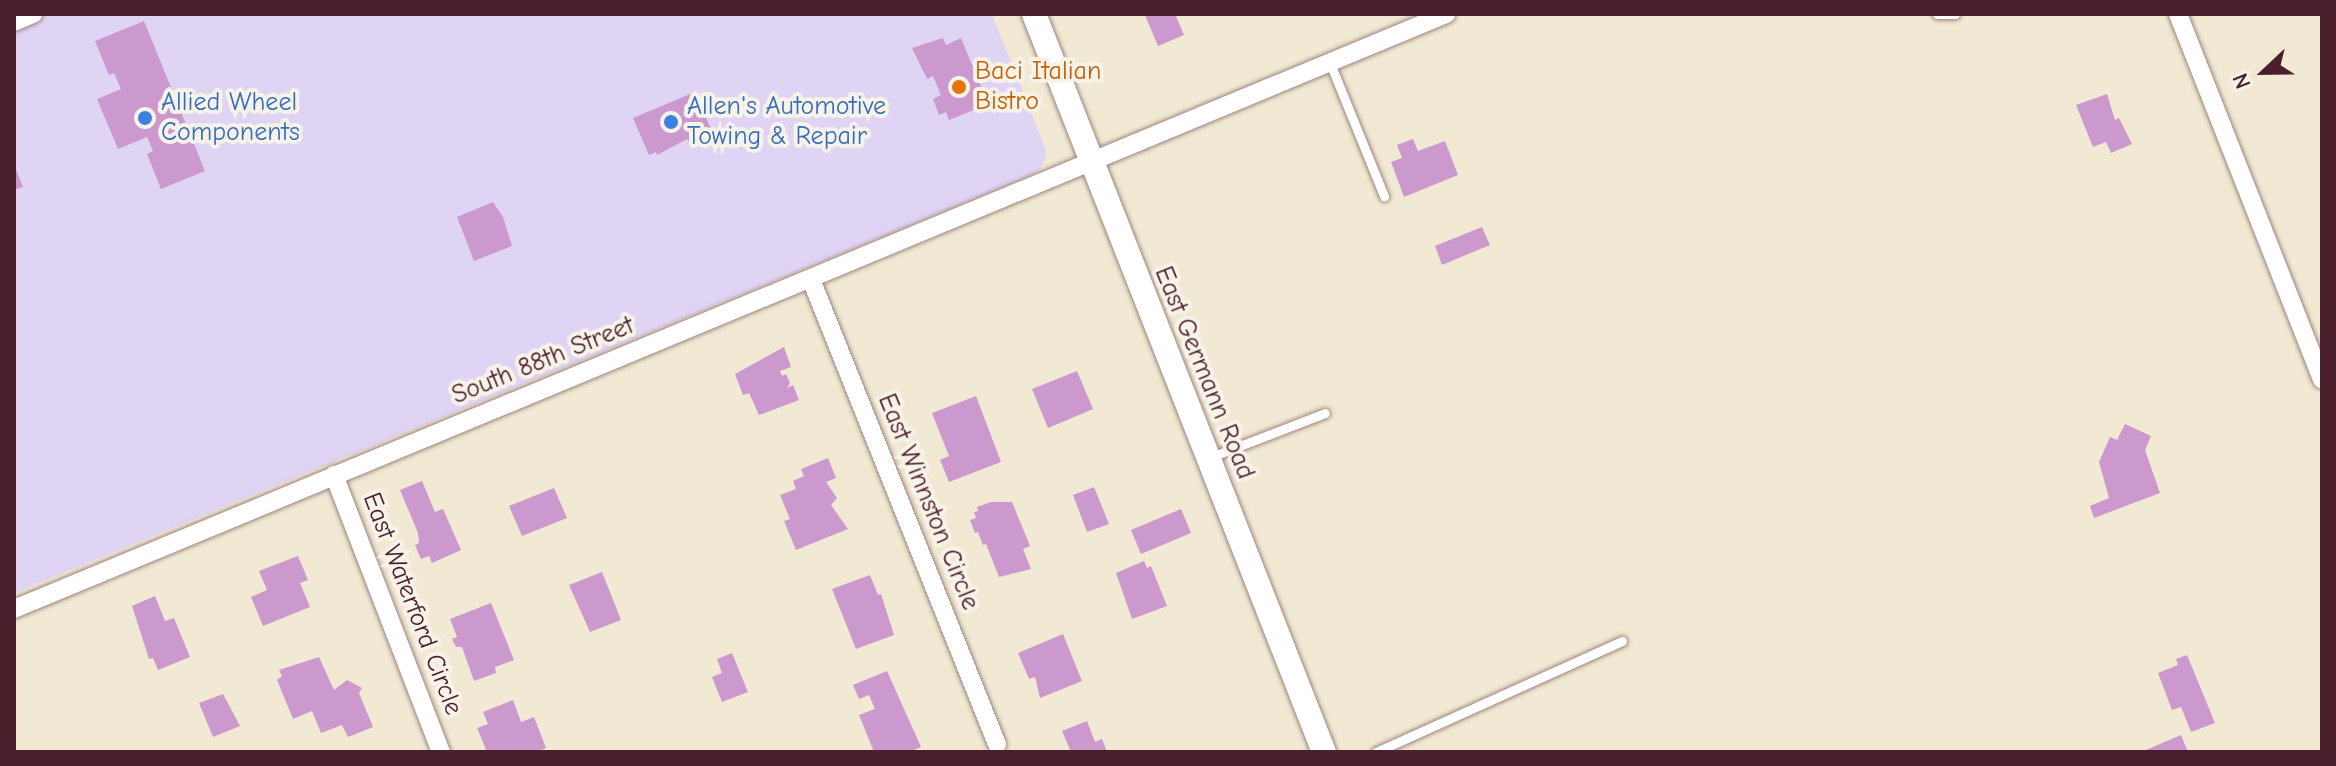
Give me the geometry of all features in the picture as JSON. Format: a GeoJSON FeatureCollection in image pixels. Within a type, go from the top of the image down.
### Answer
{"type":"FeatureCollection","features":[{"type":"Feature","properties":{"kind":"street"},"geometry":{"type":"LineString","coordinates":[[14,22],[33,14]]}},
{"type":"Feature","properties":{"kind":"street","name":"East Germann Road"},"geometry":{"type":"LineString","coordinates":[[1034,14],[1324,752]]}},
{"type":"Feature","properties":{"kind":"street","name":"South 88th Street"},"geometry":{"type":"LineString","coordinates":[[14,609],[1446,14]]}},
{"type":"Feature","properties":{"kind":"street"},"geometry":{"type":"LineString","coordinates":[[2178,14],[2322,380]]}},
{"type":"Feature","properties":{"kind":"street","name":"East Winnston Circle"},"geometry":{"type":"LineString","coordinates":[[811,279],[997,744]]}},
{"type":"Feature","properties":{"kind":"street","name":"East Waterford Circle"},"geometry":{"type":"LineString","coordinates":[[334,475],[441,752]]}},
{"type":"Feature","properties":{"kind":"lane"},"geometry":{"type":"LineString","coordinates":[[1937,14],[1955,14]]}},
{"type":"Feature","properties":{"kind":"lane"},"geometry":{"type":"LineString","coordinates":[[1330,63],[1384,196]]}},
{"type":"Feature","properties":{"kind":"lane"},"geometry":{"type":"LineString","coordinates":[[1208,458],[1325,413]]}},
{"type":"Feature","properties":{"kind":"lane"},"geometry":{"type":"LineString","coordinates":[[1376,752],[1622,641]]}},
{"type":"Feature","properties":{"kind":"shaded area"},"geometry":{"type":"Polygon","coordinates":[[[14,14],[992,14],[1046,150],[1045,159],[1040,169],[1028,177],[14,593],[14,14]]]}},
{"type":"Feature","properties":{"kind":"building"},"geometry":{"type":"Polygon","coordinates":[[[1175,14],[1184,35],[1158,46],[1145,15],[1175,14]]]}},
{"type":"Feature","properties":{"kind":"building","name":"Allied Wheel Components"},"geometry":{"type":"Polygon","coordinates":[[[144,21],[205,171],[161,189],[147,154],[153,151],[147,137],[118,149],[97,99],[121,89],[114,73],[109,75],[95,41],[144,21]]]}},
{"type":"Feature","properties":{"kind":"building","name":"Baci Italian Bistro"},"geometry":{"type":"Polygon","coordinates":[[[943,38],[946,45],[961,38],[988,104],[949,120],[946,112],[939,115],[933,99],[941,95],[933,76],[927,79],[912,48],[943,38]]]}},
{"type":"Feature","properties":{"kind":"building","name":"Allen's Automotive Towing & Repair"},"geometry":{"type":"Polygon","coordinates":[[[695,92],[711,129],[689,142],[687,139],[657,155],[656,152],[649,155],[633,118],[695,92]]]}},
{"type":"Feature","properties":{"kind":"building"},"geometry":{"type":"Polygon","coordinates":[[[2107,94],[2115,120],[2119,118],[2132,144],[2111,153],[2106,142],[2093,147],[2076,105],[2107,94]]]}},
{"type":"Feature","properties":{"kind":"building"},"geometry":{"type":"Polygon","coordinates":[[[1413,139],[1418,151],[1445,141],[1458,175],[1404,197],[1391,162],[1402,158],[1397,145],[1413,139]]]}},
{"type":"Feature","properties":{"kind":"building"},"geometry":{"type":"Polygon","coordinates":[[[14,164],[23,187],[14,190],[14,164]]]}},
{"type":"Feature","properties":{"kind":"building"},"geometry":{"type":"Polygon","coordinates":[[[493,202],[503,217],[512,246],[474,261],[457,217],[493,202]]]}},
{"type":"Feature","properties":{"kind":"building"},"geometry":{"type":"Polygon","coordinates":[[[1482,227],[1490,245],[1442,265],[1435,246],[1482,227]]]}},
{"type":"Feature","properties":{"kind":"building"},"geometry":{"type":"Polygon","coordinates":[[[784,347],[791,367],[780,371],[782,376],[786,374],[790,383],[787,388],[793,385],[799,400],[759,415],[749,393],[743,395],[735,374],[784,347]]]}},
{"type":"Feature","properties":{"kind":"building"},"geometry":{"type":"Polygon","coordinates":[[[1077,371],[1093,409],[1048,428],[1032,389],[1077,371]]]}},
{"type":"Feature","properties":{"kind":"building"},"geometry":{"type":"Polygon","coordinates":[[[976,396],[1001,462],[949,482],[940,460],[949,456],[932,413],[976,396]]]}},
{"type":"Feature","properties":{"kind":"building"},"geometry":{"type":"Polygon","coordinates":[[[2125,424],[2151,436],[2145,450],[2160,493],[2094,518],[2090,506],[2109,498],[2099,462],[2110,437],[2117,440],[2125,424]]]}},
{"type":"Feature","properties":{"kind":"building"},"geometry":{"type":"Polygon","coordinates":[[[828,458],[836,478],[826,482],[837,498],[831,505],[848,529],[796,550],[784,521],[790,519],[780,495],[796,489],[793,481],[804,476],[801,469],[828,458]]]}},
{"type":"Feature","properties":{"kind":"building"},"geometry":{"type":"Polygon","coordinates":[[[422,481],[435,512],[443,509],[461,550],[432,563],[429,556],[421,559],[415,545],[419,543],[418,533],[400,490],[422,481]]]}},
{"type":"Feature","properties":{"kind":"building"},"geometry":{"type":"Polygon","coordinates":[[[1094,487],[1109,524],[1087,532],[1073,495],[1094,487]]]}},
{"type":"Feature","properties":{"kind":"building"},"geometry":{"type":"Polygon","coordinates":[[[554,488],[567,518],[522,536],[509,506],[554,488]]]}},
{"type":"Feature","properties":{"kind":"building"},"geometry":{"type":"Polygon","coordinates":[[[991,502],[1012,502],[1030,546],[1023,549],[1031,569],[999,577],[986,544],[983,545],[978,532],[975,533],[970,520],[976,518],[974,512],[978,511],[977,507],[991,502]]]}},
{"type":"Feature","properties":{"kind":"building"},"geometry":{"type":"Polygon","coordinates":[[[1181,509],[1191,533],[1141,554],[1131,530],[1181,509]]]}},
{"type":"Feature","properties":{"kind":"building"},"geometry":{"type":"Polygon","coordinates":[[[298,556],[308,580],[300,583],[310,607],[263,626],[251,597],[267,590],[259,571],[298,556]]]}},
{"type":"Feature","properties":{"kind":"building"},"geometry":{"type":"Polygon","coordinates":[[[1144,561],[1147,568],[1151,566],[1167,606],[1132,619],[1116,573],[1144,561]]]}},
{"type":"Feature","properties":{"kind":"building"},"geometry":{"type":"Polygon","coordinates":[[[602,572],[621,620],[590,632],[569,585],[602,572]]]}},
{"type":"Feature","properties":{"kind":"building"},"geometry":{"type":"Polygon","coordinates":[[[870,575],[878,595],[881,594],[894,635],[856,649],[832,589],[870,575]]]}},
{"type":"Feature","properties":{"kind":"building"},"geometry":{"type":"Polygon","coordinates":[[[155,596],[165,621],[174,618],[190,657],[158,670],[153,658],[149,659],[132,606],[155,596]]]}},
{"type":"Feature","properties":{"kind":"building"},"geometry":{"type":"Polygon","coordinates":[[[491,603],[514,660],[495,667],[496,673],[474,681],[462,647],[456,647],[452,639],[457,637],[450,619],[491,603]]]}},
{"type":"Feature","properties":{"kind":"building"},"geometry":{"type":"Polygon","coordinates":[[[1063,634],[1082,681],[1040,698],[1035,677],[1029,679],[1018,653],[1063,634]]]}},
{"type":"Feature","properties":{"kind":"building"},"geometry":{"type":"Polygon","coordinates":[[[732,653],[748,692],[722,702],[712,677],[722,673],[717,659],[732,653]]]}},
{"type":"Feature","properties":{"kind":"building"},"geometry":{"type":"Polygon","coordinates":[[[2187,655],[2215,723],[2191,732],[2181,707],[2172,710],[2158,673],[2178,665],[2176,659],[2187,655]]]}},
{"type":"Feature","properties":{"kind":"building"},"geometry":{"type":"Polygon","coordinates":[[[319,657],[334,690],[347,680],[362,688],[359,693],[373,727],[348,737],[342,725],[321,733],[312,711],[293,719],[277,680],[282,676],[279,670],[319,657]]]}},
{"type":"Feature","properties":{"kind":"building"},"geometry":{"type":"Polygon","coordinates":[[[887,671],[921,747],[909,752],[874,752],[859,715],[875,709],[869,695],[859,699],[853,685],[887,671]]]}},
{"type":"Feature","properties":{"kind":"building"},"geometry":{"type":"Polygon","coordinates":[[[223,694],[240,726],[213,737],[199,703],[223,694]]]}},
{"type":"Feature","properties":{"kind":"building"},"geometry":{"type":"Polygon","coordinates":[[[513,700],[521,722],[534,717],[546,748],[536,752],[487,752],[477,728],[488,724],[483,712],[513,700]]]}},
{"type":"Feature","properties":{"kind":"building"},"geometry":{"type":"Polygon","coordinates":[[[1087,721],[1095,742],[1102,739],[1107,752],[1071,752],[1062,731],[1087,721]]]}},
{"type":"Feature","properties":{"kind":"building"},"geometry":{"type":"Polygon","coordinates":[[[2181,735],[2188,752],[2141,752],[2181,735]]]}},
{"type":"Feature","properties":{"kind":"place","name":"Baci Italian Bistro"},"geometry":{"type":"Point","coordinates":[959,87]}},
{"type":"Feature","properties":{"kind":"place","name":"Allied Wheel Components"},"geometry":{"type":"Point","coordinates":[145,118]}},
{"type":"Feature","properties":{"kind":"place","name":"Allen's Automotive Towing & Repair"},"geometry":{"type":"Point","coordinates":[671,122]}}]}
